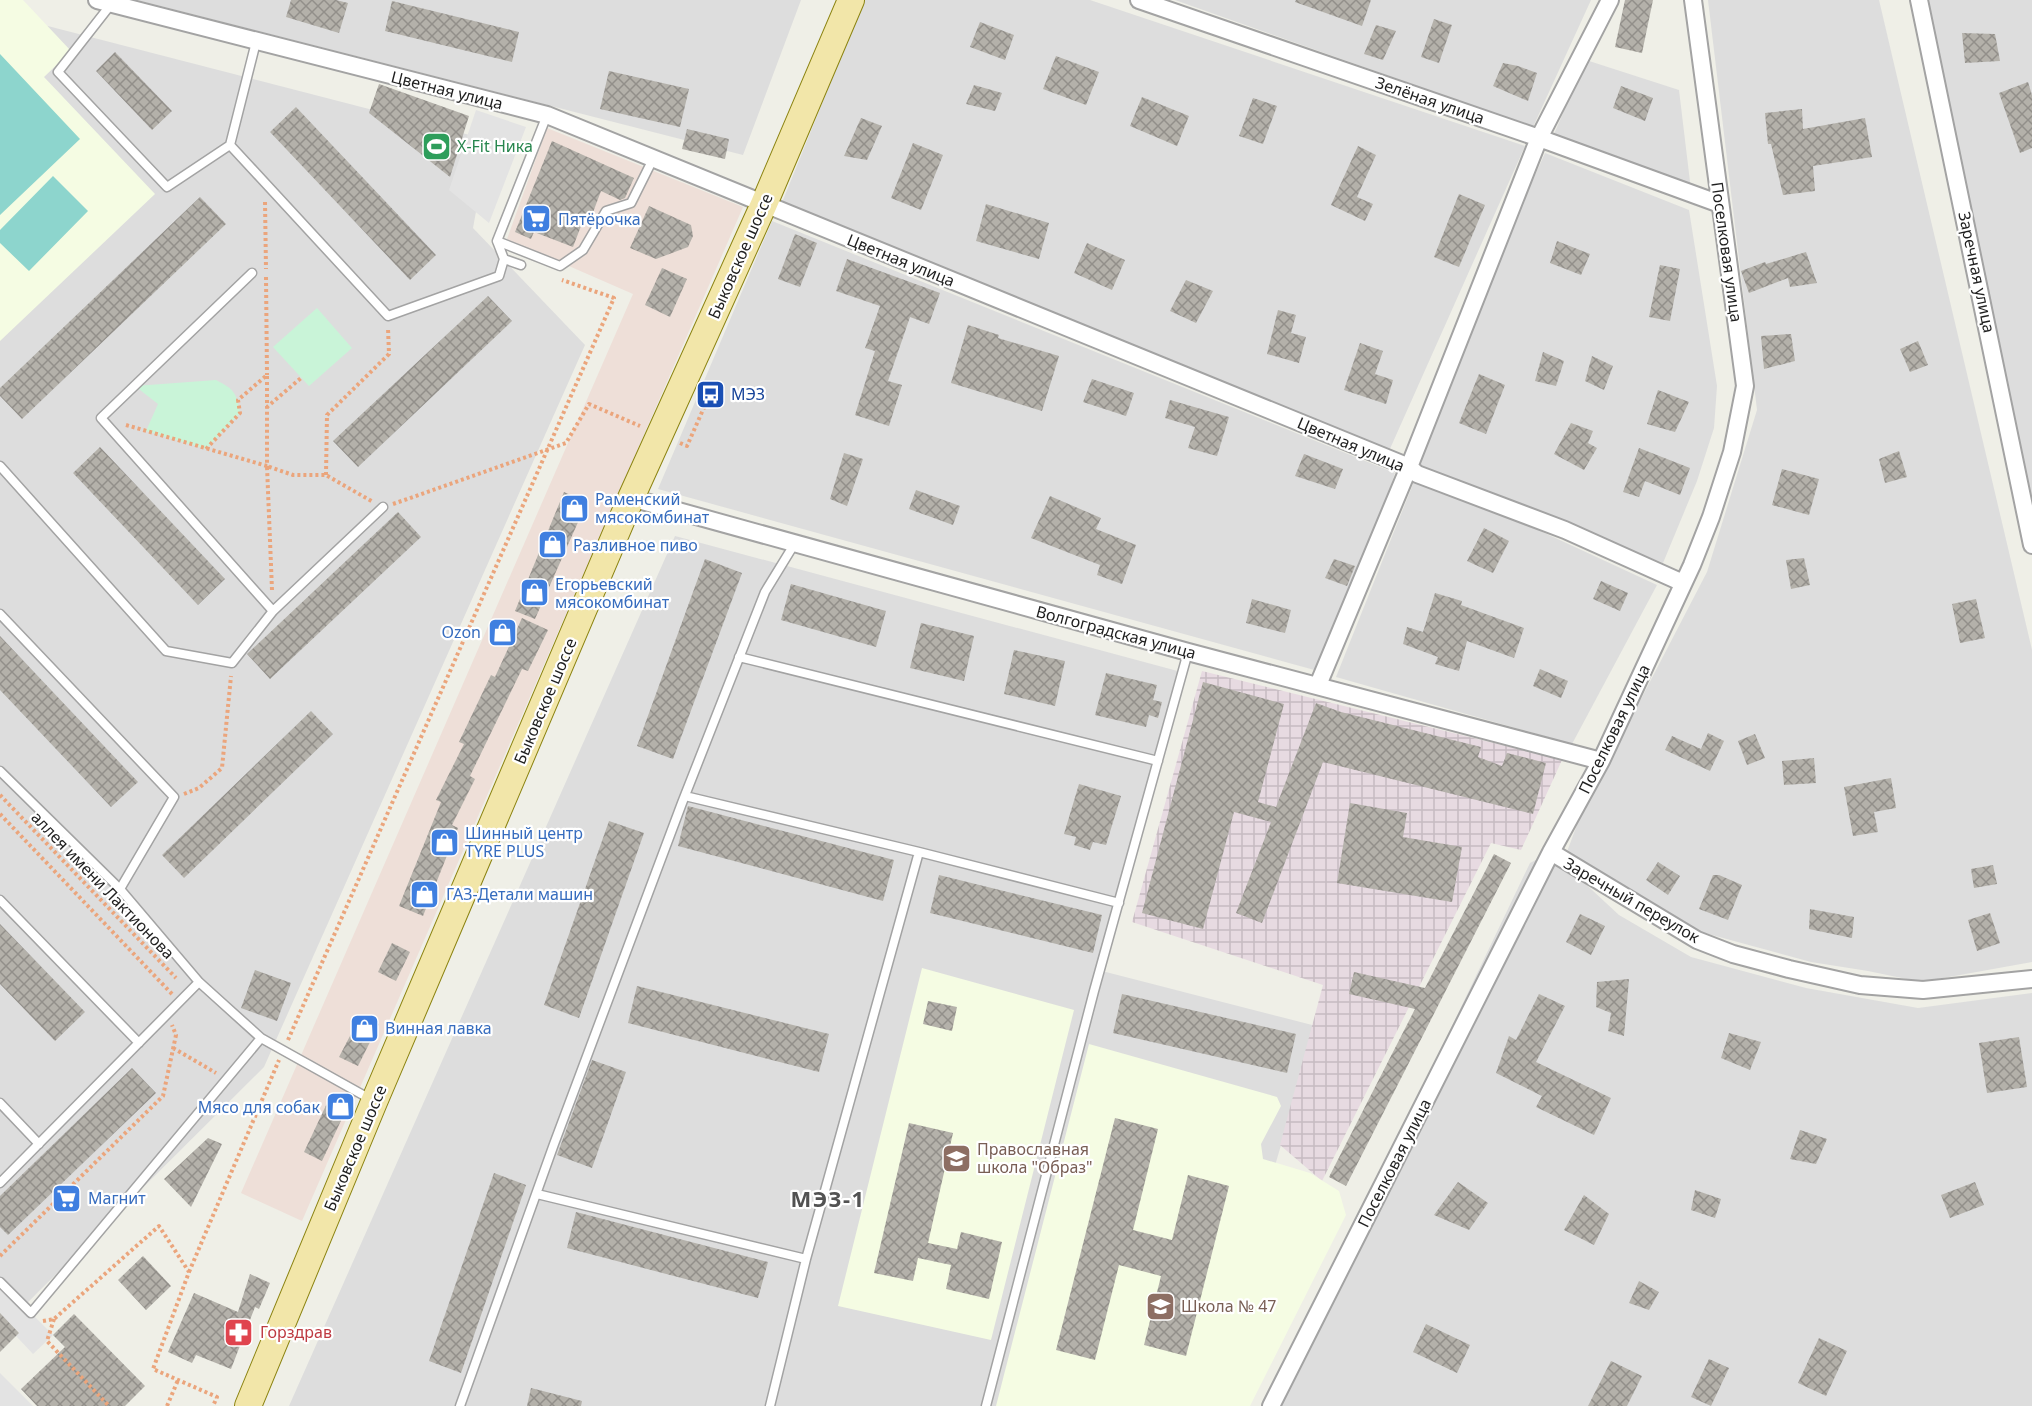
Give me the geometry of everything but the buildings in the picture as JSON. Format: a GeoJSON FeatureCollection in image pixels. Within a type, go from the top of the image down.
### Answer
{"type":"FeatureCollection","features":[{"type":"Feature","properties":{"kind":"main road","name":"Быковское шоссе"},"geometry":{"type":"LineString","coordinates":[[248,1406],[631,498],[764,204],[851,0]]}},
{"type":"Feature","properties":{"kind":"street","name":"Зелёная улица"},"geometry":{"type":"LineString","coordinates":[[1139,0],[1539,138],[1720,204]]}},
{"type":"Feature","properties":{"kind":"street"},"geometry":{"type":"LineString","coordinates":[[1318,685],[1409,467],[1539,138],[1610,0]]}},
{"type":"Feature","properties":{"kind":"street","name":"Поселковая улица"},"geometry":{"type":"LineString","coordinates":[[1271,1406],[1551,852],[1601,760],[1712,517],[1732,452],[1745,386],[1693,0]]}},
{"type":"Feature","properties":{"kind":"street","name":"Заречная улица"},"geometry":{"type":"LineString","coordinates":[[1919,0],[2032,545]]}},
{"type":"Feature","properties":{"kind":"street","name":"Цветная улица"},"geometry":{"type":"LineString","coordinates":[[104,1],[256,42],[547,115],[1409,467],[1417,474],[1565,531],[1683,583]]}},
{"type":"Feature","properties":{"kind":"street","name":"Волгоградская улица"},"geometry":{"type":"LineString","coordinates":[[631,498],[1188,652],[1601,760]]}},
{"type":"Feature","properties":{"kind":"street","name":"Заречный переулок"},"geometry":{"type":"LineString","coordinates":[[1551,852],[1697,940],[1733,954],[1789,969],[1860,985],[1923,990],[2032,979]]}},
{"type":"Feature","properties":{"kind":"lane"},"geometry":{"type":"LineString","coordinates":[[104,1],[58,72],[167,187],[230,145],[256,42]]}},
{"type":"Feature","properties":{"kind":"lane"},"geometry":{"type":"LineString","coordinates":[[230,145],[388,316],[499,276],[504,260],[497,242],[547,115]]}},
{"type":"Feature","properties":{"kind":"lane"},"geometry":{"type":"LineString","coordinates":[[497,242],[560,266],[583,250],[606,211],[631,203],[653,159]]}},
{"type":"Feature","properties":{"kind":"lane"},"geometry":{"type":"LineString","coordinates":[[504,260],[521,265]]}},
{"type":"Feature","properties":{"kind":"lane"},"geometry":{"type":"LineString","coordinates":[[252,273],[101,418],[273,611]]}},
{"type":"Feature","properties":{"kind":"lane"},"geometry":{"type":"LineString","coordinates":[[0,466],[166,651],[232,663],[273,611],[383,507]]}},
{"type":"Feature","properties":{"kind":"lane"},"geometry":{"type":"LineString","coordinates":[[460,1406],[558,1133],[685,796],[765,592],[795,543]]}},
{"type":"Feature","properties":{"kind":"lane"},"geometry":{"type":"LineString","coordinates":[[0,614],[174,797],[120,889]]}},
{"type":"Feature","properties":{"kind":"lane"},"geometry":{"type":"LineString","coordinates":[[986,1406],[1188,652]]}},
{"type":"Feature","properties":{"kind":"lane"},"geometry":{"type":"LineString","coordinates":[[739,657],[1158,761]]}},
{"type":"Feature","properties":{"kind":"lane"},"geometry":{"type":"LineString","coordinates":[[0,771],[120,889],[199,982],[261,1038],[375,1102]]}},
{"type":"Feature","properties":{"kind":"lane"},"geometry":{"type":"LineString","coordinates":[[685,796],[1119,903]]}},
{"type":"Feature","properties":{"kind":"lane"},"geometry":{"type":"LineString","coordinates":[[770,1406],[806,1259],[919,852]]}},
{"type":"Feature","properties":{"kind":"lane"},"geometry":{"type":"LineString","coordinates":[[0,900],[139,1043]]}},
{"type":"Feature","properties":{"kind":"lane"},"geometry":{"type":"LineString","coordinates":[[0,1183],[199,982]]}},
{"type":"Feature","properties":{"kind":"lane"},"geometry":{"type":"LineString","coordinates":[[0,1282],[31,1313],[261,1038]]}},
{"type":"Feature","properties":{"kind":"lane"},"geometry":{"type":"LineString","coordinates":[[0,1103],[39,1144]]}},
{"type":"Feature","properties":{"kind":"lane"},"geometry":{"type":"LineString","coordinates":[[537,1194],[806,1259]]}},
{"type":"Feature","properties":{"kind":"path"},"geometry":{"type":"LineString","coordinates":[[213,1406],[217,1397],[153,1369],[189,1272],[283,1050],[614,298],[521,265]]}},
{"type":"Feature","properties":{"kind":"path"},"geometry":{"type":"LineString","coordinates":[[326,475],[327,415],[389,354],[388,316]]}},
{"type":"Feature","properties":{"kind":"path"},"geometry":{"type":"LineString","coordinates":[[206,449],[240,413],[238,400],[267,375],[267,466],[273,611]]}},
{"type":"Feature","properties":{"kind":"path"},"geometry":{"type":"LineString","coordinates":[[267,407],[301,378]]}},
{"type":"Feature","properties":{"kind":"path"},"geometry":{"type":"LineString","coordinates":[[101,418],[267,466],[293,476],[326,475],[383,507],[566,443],[589,404],[687,446],[710,394]]}},
{"type":"Feature","properties":{"kind":"path"},"geometry":{"type":"LineString","coordinates":[[174,797],[199,788],[222,768],[232,663]]}},
{"type":"Feature","properties":{"kind":"path","name":"аллея имени Лактионова"},"geometry":{"type":"LineString","coordinates":[[0,795],[189,992]]}},
{"type":"Feature","properties":{"kind":"path"},"geometry":{"type":"LineString","coordinates":[[0,814],[179,1002]]}},
{"type":"Feature","properties":{"kind":"path"},"geometry":{"type":"LineString","coordinates":[[0,1256],[163,1096],[176,1035],[168,1013]]}},
{"type":"Feature","properties":{"kind":"path"},"geometry":{"type":"LineString","coordinates":[[173,1048],[226,1079]]}},
{"type":"Feature","properties":{"kind":"path"},"geometry":{"type":"LineString","coordinates":[[109,1406],[46,1341],[54,1319],[159,1226],[189,1272]]}},
{"type":"Feature","properties":{"kind":"path"},"geometry":{"type":"LineString","coordinates":[[31,1313],[39,1321],[54,1319]]}},
{"type":"Feature","properties":{"kind":"path"},"geometry":{"type":"LineString","coordinates":[[168,1406],[178,1380]]}},
{"type":"Feature","properties":{"kind":"shaded area"},"geometry":{"type":"Polygon","coordinates":[[[0,0],[18,0],[40,24],[489,140],[473,228],[585,345],[264,1067],[0,1330],[0,0]]]}},
{"type":"Feature","properties":{"kind":"shaded area"},"geometry":{"type":"Polygon","coordinates":[[[0,0],[23,0],[71,51],[44,77],[155,194],[0,341],[0,0]]]}},
{"type":"Feature","properties":{"kind":"shaded area"},"geometry":{"type":"Polygon","coordinates":[[[137,0],[801,0],[743,155],[137,0]]]}},
{"type":"Feature","properties":{"kind":"shaded area"},"geometry":{"type":"Polygon","coordinates":[[[864,0],[1090,0],[1525,146],[1389,451],[781,205],[864,0]]]}},
{"type":"Feature","properties":{"kind":"shaded area"},"geometry":{"type":"Polygon","coordinates":[[[1175,0],[1591,0],[1533,127],[1175,0]]]}},
{"type":"Feature","properties":{"kind":"shaded area"},"geometry":{"type":"Polygon","coordinates":[[[1708,0],[1879,0],[2032,650],[2032,962],[1921,982],[1811,962],[1701,932],[1565,857],[1601,761],[1642,697],[1707,572],[1757,410],[1708,0]]]}},
{"type":"Feature","properties":{"kind":"shaded area"},"geometry":{"type":"Polygon","coordinates":[[[1925,0],[2032,0],[2032,511],[1925,0]]]}},
{"type":"Feature","properties":{"kind":"shaded area"},"geometry":{"type":"Polygon","coordinates":[[[0,54],[80,139],[0,215],[0,54]]]}},
{"type":"Feature","properties":{"kind":"shaded area"},"geometry":{"type":"Polygon","coordinates":[[[1586,60],[1679,90],[1691,190],[1554,134],[1586,60]]]}},
{"type":"Feature","properties":{"kind":"shaded area"},"geometry":{"type":"Polygon","coordinates":[[[476,110],[526,127],[489,223],[449,190],[476,110]]]}},
{"type":"Feature","properties":{"kind":"shaded area"},"geometry":{"type":"Polygon","coordinates":[[[547,128],[743,207],[302,1221],[241,1193],[633,294],[507,239],[547,128]]]}},
{"type":"Feature","properties":{"kind":"shaded area"},"geometry":{"type":"Polygon","coordinates":[[[1545,153],[1689,210],[1717,386],[1714,428],[1697,481],[1663,563],[1407,460],[1545,153]]]}},
{"type":"Feature","properties":{"kind":"shaded area"},"geometry":{"type":"Polygon","coordinates":[[[53,176],[88,211],[29,271],[0,243],[0,230],[53,176]]]}},
{"type":"Feature","properties":{"kind":"shaded area"},"geometry":{"type":"Polygon","coordinates":[[[772,221],[1395,473],[1370,548],[1318,671],[658,489],[772,221]]]}},
{"type":"Feature","properties":{"kind":"shaded area"},"geometry":{"type":"Polygon","coordinates":[[[317,308],[352,348],[309,386],[273,347],[317,308]]]}},
{"type":"Feature","properties":{"kind":"shaded area"},"geometry":{"type":"Polygon","coordinates":[[[216,380],[234,392],[240,413],[206,449],[146,431],[158,404],[135,386],[216,380]]]}},
{"type":"Feature","properties":{"kind":"shaded area"},"geometry":{"type":"Polygon","coordinates":[[[1417,474],[1657,585],[1572,744],[1336,677],[1417,474]]]}},
{"type":"Feature","properties":{"kind":"shaded area"},"geometry":{"type":"Polygon","coordinates":[[[675,536],[1185,673],[1102,971],[1316,1026],[1269,1186],[1237,1406],[289,1406],[675,536]]]}},
{"type":"Feature","properties":{"kind":"shaded area"},"geometry":{"type":"Polygon","coordinates":[[[1202,671],[1562,760],[1521,850],[1491,843],[1322,1181],[1280,1145],[1323,985],[1132,922],[1202,671]]]}},
{"type":"Feature","properties":{"kind":"shaded area"},"geometry":{"type":"Polygon","coordinates":[[[1551,852],[1619,915],[1691,957],[1806,988],[1918,1008],[2032,993],[2032,1406],[1270,1406],[1530,863],[1551,852]]]}},
{"type":"Feature","properties":{"kind":"shaded area","name":"Православная школа \"Образ\""},"geometry":{"type":"Polygon","coordinates":[[[922,968],[1074,1010],[991,1340],[838,1306],[922,968]]]}},
{"type":"Feature","properties":{"kind":"shaded area","name":"Школа № 47"},"geometry":{"type":"Polygon","coordinates":[[[1089,1044],[1277,1097],[1281,1106],[1261,1144],[1263,1159],[1310,1173],[1339,1191],[1346,1215],[1250,1406],[996,1406],[1089,1044]]]}},
{"type":"Feature","properties":{"kind":"shaded area"},"geometry":{"type":"Polygon","coordinates":[[[0,1282],[53,1335],[33,1354],[16,1336],[19,1333],[0,1313],[0,1282]]]}},
{"type":"Feature","properties":{"kind":"shaded area"},"geometry":{"type":"Polygon","coordinates":[[[0,1373],[33,1406],[0,1406],[0,1373]]]}},
{"type":"Feature","properties":{"kind":"place","name":"X-Fit Ника"},"geometry":{"type":"Point","coordinates":[436,146]}},
{"type":"Feature","properties":{"kind":"place","name":"Пятёрочка"},"geometry":{"type":"Point","coordinates":[537,219]}},
{"type":"Feature","properties":{"kind":"place","name":"МЭЗ"},"geometry":{"type":"Point","coordinates":[710,394]}},
{"type":"Feature","properties":{"kind":"place","name":"Раменский мясокомбинат"},"geometry":{"type":"Point","coordinates":[574,508]}},
{"type":"Feature","properties":{"kind":"place","name":"Разливное пиво"},"geometry":{"type":"Point","coordinates":[552,545]}},
{"type":"Feature","properties":{"kind":"place","name":"Егорьевский мясокомбинат"},"geometry":{"type":"Point","coordinates":[534,593]}},
{"type":"Feature","properties":{"kind":"place","name":"Ozon"},"geometry":{"type":"Point","coordinates":[502,632]}},
{"type":"Feature","properties":{"kind":"place","name":"Шинный центр TYRE PLUS"},"geometry":{"type":"Point","coordinates":[444,842]}},
{"type":"Feature","properties":{"kind":"place","name":"ГАЗ-Детали машин"},"geometry":{"type":"Point","coordinates":[425,894]}},
{"type":"Feature","properties":{"kind":"place","name":"Винная лавка"},"geometry":{"type":"Point","coordinates":[364,1028]}},
{"type":"Feature","properties":{"kind":"place","name":"Мясо для собак"},"geometry":{"type":"Point","coordinates":[341,1107]}},
{"type":"Feature","properties":{"kind":"place","name":"Православная школа \"Образ\""},"geometry":{"type":"Point","coordinates":[956,1158]}},
{"type":"Feature","properties":{"kind":"place","name":"Магнит"},"geometry":{"type":"Point","coordinates":[67,1198]}},
{"type":"Feature","properties":{"kind":"place","name":"Школа № 47"},"geometry":{"type":"Point","coordinates":[1160,1306]}},
{"type":"Feature","properties":{"kind":"place","name":"Горздрав"},"geometry":{"type":"Point","coordinates":[239,1332]}},
{"type":"Feature","properties":{"kind":"district","name":"МЭЗ-1"},"geometry":{"type":"Point","coordinates":[828,1199]}}]}
